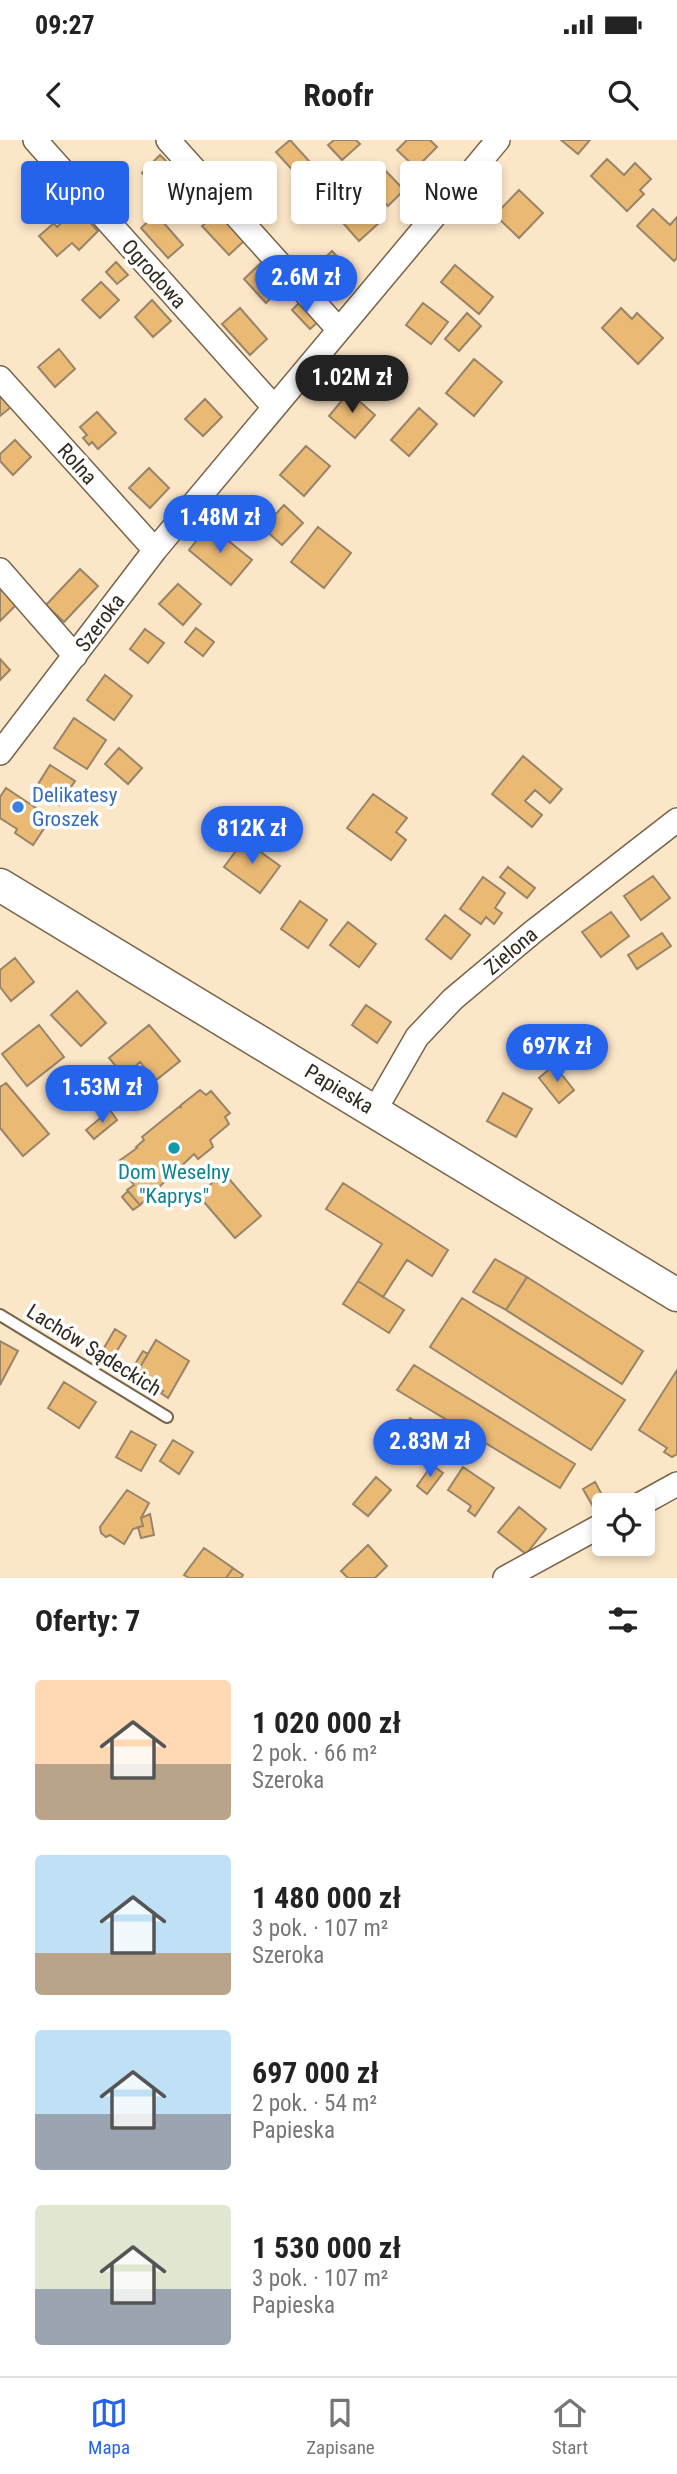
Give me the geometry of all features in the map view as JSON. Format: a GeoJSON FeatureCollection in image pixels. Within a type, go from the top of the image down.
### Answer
{"type":"FeatureCollection","features":[{"type":"Feature","properties":{"kind":"street","name":"Ogrodowa"},"geometry":{"type":"LineString","coordinates":[[35,140],[274,408]]}},
{"type":"Feature","properties":{"kind":"street"},"geometry":{"type":"LineString","coordinates":[[168,140],[340,330]]}},
{"type":"Feature","properties":{"kind":"street","name":"Szeroka"},"geometry":{"type":"LineString","coordinates":[[0,753],[155,550],[498,140]]}},
{"type":"Feature","properties":{"kind":"street","name":"Rolna"},"geometry":{"type":"LineString","coordinates":[[0,378],[155,550]]}},
{"type":"Feature","properties":{"kind":"street"},"geometry":{"type":"LineString","coordinates":[[0,570],[75,656]]}},
{"type":"Feature","properties":{"kind":"street","name":"Zielona"},"geometry":{"type":"LineString","coordinates":[[375,1111],[416,1037],[453,999],[534,931],[677,820]]}},
{"type":"Feature","properties":{"kind":"street","name":"Papieska"},"geometry":{"type":"LineString","coordinates":[[0,885],[677,1295]]}},
{"type":"Feature","properties":{"kind":"street"},"geometry":{"type":"LineString","coordinates":[[655,1496],[677,1484]]}},
{"type":"Feature","properties":{"kind":"street"},"geometry":{"type":"LineString","coordinates":[[505,1578],[592,1531]]}},
{"type":"Feature","properties":{"kind":"lane","name":"Lachów Sądeckich"},"geometry":{"type":"LineString","coordinates":[[0,1315],[167,1418]]}},
{"type":"Feature","properties":{"kind":"building"},"geometry":{"type":"Polygon","coordinates":[[[290,140],[309,161],[291,161],[291,168],[276,152],[290,140]]]}},
{"type":"Feature","properties":{"kind":"building"},"geometry":{"type":"Polygon","coordinates":[[[334,140],[356,140],[360,144],[342,160],[328,145],[334,140]]]}},
{"type":"Feature","properties":{"kind":"building"},"geometry":{"type":"Polygon","coordinates":[[[407,140],[430,140],[437,147],[423,161],[409,161],[397,150],[407,140]]]}},
{"type":"Feature","properties":{"kind":"building"},"geometry":{"type":"Polygon","coordinates":[[[561,140],[590,140],[578,154],[561,140]]]}},
{"type":"Feature","properties":{"kind":"building"},"geometry":{"type":"Polygon","coordinates":[[[160,155],[166,161],[154,161],[160,155]]]}},
{"type":"Feature","properties":{"kind":"building"},"geometry":{"type":"Polygon","coordinates":[[[607,159],[624,175],[635,163],[651,179],[640,190],[644,194],[627,211],[591,176],[607,159]]]}},
{"type":"Feature","properties":{"kind":"building"},"geometry":{"type":"Polygon","coordinates":[[[386,171],[400,186],[400,194],[388,206],[386,171]]]}},
{"type":"Feature","properties":{"kind":"building"},"geometry":{"type":"Polygon","coordinates":[[[519,190],[543,213],[519,238],[502,222],[502,208],[519,190]]]}},
{"type":"Feature","properties":{"kind":"building"},"geometry":{"type":"Polygon","coordinates":[[[653,209],[670,225],[677,217],[677,258],[674,261],[637,226],[653,209]]]}},
{"type":"Feature","properties":{"kind":"building"},"geometry":{"type":"Polygon","coordinates":[[[53,224],[57,227],[60,224],[91,224],[98,231],[79,250],[72,243],[57,256],[39,236],[53,224]]]}},
{"type":"Feature","properties":{"kind":"building"},"geometry":{"type":"Polygon","coordinates":[[[145,224],[165,224],[183,245],[168,258],[141,228],[145,224]]]}},
{"type":"Feature","properties":{"kind":"building"},"geometry":{"type":"Polygon","coordinates":[[[229,224],[244,241],[229,255],[202,226],[229,224]]]}},
{"type":"Feature","properties":{"kind":"building"},"geometry":{"type":"Polygon","coordinates":[[[344,224],[378,224],[359,241],[344,224]]]}},
{"type":"Feature","properties":{"kind":"building"},"geometry":{"type":"Polygon","coordinates":[[[332,251],[349,269],[333,284],[316,266],[332,251]]]}},
{"type":"Feature","properties":{"kind":"building"},"geometry":{"type":"Polygon","coordinates":[[[264,260],[286,283],[266,303],[244,279],[264,260]]]}},
{"type":"Feature","properties":{"kind":"building"},"geometry":{"type":"Polygon","coordinates":[[[116,262],[128,275],[117,284],[106,272],[116,262]]]}},
{"type":"Feature","properties":{"kind":"building"},"geometry":{"type":"Polygon","coordinates":[[[455,265],[493,297],[479,314],[441,282],[455,265]]]}},
{"type":"Feature","properties":{"kind":"building"},"geometry":{"type":"Polygon","coordinates":[[[101,282],[119,300],[100,318],[82,300],[101,282]]]}},
{"type":"Feature","properties":{"kind":"building"},"geometry":{"type":"Polygon","coordinates":[[[152,300],[171,321],[153,337],[135,317],[152,300]]]}},
{"type":"Feature","properties":{"kind":"building"},"geometry":{"type":"Polygon","coordinates":[[[301,301],[320,320],[310,329],[292,310],[301,301]]]}},
{"type":"Feature","properties":{"kind":"building"},"geometry":{"type":"Polygon","coordinates":[[[423,303],[448,322],[431,344],[406,325],[423,303]]]}},
{"type":"Feature","properties":{"kind":"building"},"geometry":{"type":"Polygon","coordinates":[[[240,308],[267,339],[250,355],[222,324],[240,308]]]}},
{"type":"Feature","properties":{"kind":"building"},"geometry":{"type":"Polygon","coordinates":[[[621,308],[632,319],[637,313],[663,338],[638,364],[602,328],[621,308]]]}},
{"type":"Feature","properties":{"kind":"building"},"geometry":{"type":"Polygon","coordinates":[[[467,313],[481,326],[459,351],[445,339],[467,313]]]}},
{"type":"Feature","properties":{"kind":"building"},"geometry":{"type":"Polygon","coordinates":[[[59,349],[75,369],[55,387],[38,367],[59,349]]]}},
{"type":"Feature","properties":{"kind":"building"},"geometry":{"type":"Polygon","coordinates":[[[474,359],[502,382],[474,416],[446,393],[474,359]]]}},
{"type":"Feature","properties":{"kind":"building"},"geometry":{"type":"Polygon","coordinates":[[[349,392],[375,415],[355,438],[329,416],[349,392]]]}},
{"type":"Feature","properties":{"kind":"building"},"geometry":{"type":"Polygon","coordinates":[[[0,395],[11,407],[0,416],[0,395]]]}},
{"type":"Feature","properties":{"kind":"building"},"geometry":{"type":"Polygon","coordinates":[[[205,399],[222,417],[203,436],[185,419],[205,399]]]}},
{"type":"Feature","properties":{"kind":"building"},"geometry":{"type":"Polygon","coordinates":[[[419,408],[437,424],[409,456],[391,440],[419,408]]]}},
{"type":"Feature","properties":{"kind":"building"},"geometry":{"type":"Polygon","coordinates":[[[97,412],[116,433],[98,449],[83,438],[87,435],[80,427],[97,412]]]}},
{"type":"Feature","properties":{"kind":"building"},"geometry":{"type":"Polygon","coordinates":[[[15,440],[31,457],[13,475],[0,461],[0,454],[15,440]]]}},
{"type":"Feature","properties":{"kind":"building"},"geometry":{"type":"Polygon","coordinates":[[[306,446],[330,466],[304,496],[280,475],[306,446]]]}},
{"type":"Feature","properties":{"kind":"building"},"geometry":{"type":"Polygon","coordinates":[[[149,468],[169,488],[150,508],[129,488],[149,468]]]}},
{"type":"Feature","properties":{"kind":"building"},"geometry":{"type":"Polygon","coordinates":[[[284,505],[303,523],[282,545],[263,528],[284,505]]]}},
{"type":"Feature","properties":{"kind":"building"},"geometry":{"type":"Polygon","coordinates":[[[209,525],[252,560],[231,585],[189,550],[209,525]]]}},
{"type":"Feature","properties":{"kind":"building"},"geometry":{"type":"Polygon","coordinates":[[[318,527],[351,553],[324,588],[291,562],[318,527]]]}},
{"type":"Feature","properties":{"kind":"building"},"geometry":{"type":"Polygon","coordinates":[[[80,569],[98,586],[64,622],[46,605],[80,569]]]}},
{"type":"Feature","properties":{"kind":"building"},"geometry":{"type":"Polygon","coordinates":[[[178,584],[201,604],[183,625],[159,604],[178,584]]]}},
{"type":"Feature","properties":{"kind":"building"},"geometry":{"type":"Polygon","coordinates":[[[0,589],[17,604],[0,621],[0,589]]]}},
{"type":"Feature","properties":{"kind":"building"},"geometry":{"type":"Polygon","coordinates":[[[196,628],[214,642],[203,656],[185,642],[196,628]]]}},
{"type":"Feature","properties":{"kind":"building"},"geometry":{"type":"Polygon","coordinates":[[[145,629],[164,643],[148,663],[130,649],[145,629]]]}},
{"type":"Feature","properties":{"kind":"building"},"geometry":{"type":"Polygon","coordinates":[[[0,659],[10,670],[0,680],[0,659]]]}},
{"type":"Feature","properties":{"kind":"building"},"geometry":{"type":"Polygon","coordinates":[[[105,675],[132,696],[114,720],[87,700],[105,675]]]}},
{"type":"Feature","properties":{"kind":"building"},"geometry":{"type":"Polygon","coordinates":[[[74,718],[106,740],[87,769],[54,748],[74,718]]]}},
{"type":"Feature","properties":{"kind":"building"},"geometry":{"type":"Polygon","coordinates":[[[119,748],[142,768],[128,784],[105,764],[119,748]]]}},
{"type":"Feature","properties":{"kind":"building"},"geometry":{"type":"Polygon","coordinates":[[[523,756],[562,789],[550,803],[535,790],[525,801],[542,815],[532,827],[492,794],[523,756]]]}},
{"type":"Feature","properties":{"kind":"building"},"geometry":{"type":"Polygon","coordinates":[[[50,765],[75,781],[59,805],[35,789],[50,765]]]}},
{"type":"Feature","properties":{"kind":"building","name":"Delikatesy Groszek"},"geometry":{"type":"Polygon","coordinates":[[[6,788],[51,818],[33,845],[15,833],[17,829],[0,818],[0,797],[6,788]]]}},
{"type":"Feature","properties":{"kind":"building"},"geometry":{"type":"Polygon","coordinates":[[[373,794],[407,818],[396,832],[406,840],[391,860],[347,828],[373,794]]]}},
{"type":"Feature","properties":{"kind":"building"},"geometry":{"type":"Polygon","coordinates":[[[244,840],[280,866],[260,893],[224,867],[244,840]]]}},
{"type":"Feature","properties":{"kind":"building"},"geometry":{"type":"Polygon","coordinates":[[[508,867],[535,888],[527,898],[500,877],[508,867]]]}},
{"type":"Feature","properties":{"kind":"building"},"geometry":{"type":"Polygon","coordinates":[[[653,876],[670,898],[641,920],[624,896],[653,876]]]}},
{"type":"Feature","properties":{"kind":"building"},"geometry":{"type":"Polygon","coordinates":[[[483,877],[505,893],[495,908],[502,913],[494,924],[486,917],[481,924],[460,909],[483,877]]]}},
{"type":"Feature","properties":{"kind":"building"},"geometry":{"type":"Polygon","coordinates":[[[300,901],[327,920],[308,948],[281,929],[300,901]]]}},
{"type":"Feature","properties":{"kind":"building"},"geometry":{"type":"Polygon","coordinates":[[[611,912],[629,936],[601,957],[582,932],[611,912]]]}},
{"type":"Feature","properties":{"kind":"building"},"geometry":{"type":"Polygon","coordinates":[[[445,915],[470,935],[451,959],[426,939],[445,915]]]}},
{"type":"Feature","properties":{"kind":"building"},"geometry":{"type":"Polygon","coordinates":[[[348,922],[376,944],[359,967],[330,945],[348,922]]]}},
{"type":"Feature","properties":{"kind":"building"},"geometry":{"type":"Polygon","coordinates":[[[662,933],[671,946],[637,969],[628,955],[662,933]]]}},
{"type":"Feature","properties":{"kind":"building"},"geometry":{"type":"Polygon","coordinates":[[[15,958],[34,982],[11,1001],[0,987],[0,970],[15,958]]]}},
{"type":"Feature","properties":{"kind":"building"},"geometry":{"type":"Polygon","coordinates":[[[77,991],[106,1023],[81,1046],[51,1015],[77,991]]]}},
{"type":"Feature","properties":{"kind":"building"},"geometry":{"type":"Polygon","coordinates":[[[366,1005],[391,1022],[377,1043],[352,1025],[366,1005]]]}},
{"type":"Feature","properties":{"kind":"building"},"geometry":{"type":"Polygon","coordinates":[[[39,1025],[64,1057],[27,1086],[2,1054],[39,1025]]]}},
{"type":"Feature","properties":{"kind":"building"},"geometry":{"type":"Polygon","coordinates":[[[149,1025],[180,1061],[155,1081],[140,1062],[124,1076],[109,1058],[149,1025]]]}},
{"type":"Feature","properties":{"kind":"building"},"geometry":{"type":"Polygon","coordinates":[[[554,1065],[574,1090],[559,1103],[539,1078],[554,1065]]]}},
{"type":"Feature","properties":{"kind":"building"},"geometry":{"type":"Polygon","coordinates":[[[118,1076],[140,1100],[128,1110],[107,1086],[118,1076]]]}},
{"type":"Feature","properties":{"kind":"building"},"geometry":{"type":"Polygon","coordinates":[[[6,1083],[49,1134],[23,1156],[0,1128],[0,1087],[6,1083]]]}},
{"type":"Feature","properties":{"kind":"building","name":"Dom Weselny \"Kaprys\""},"geometry":{"type":"Polygon","coordinates":[[[200,1090],[206,1095],[211,1091],[230,1113],[225,1117],[229,1124],[210,1140],[213,1147],[198,1159],[194,1154],[140,1205],[127,1190],[134,1185],[130,1180],[133,1177],[119,1161],[137,1148],[144,1140],[142,1137],[200,1090]]]}},
{"type":"Feature","properties":{"kind":"building"},"geometry":{"type":"Polygon","coordinates":[[[503,1093],[532,1109],[516,1137],[487,1121],[503,1093]]]}},
{"type":"Feature","properties":{"kind":"building"},"geometry":{"type":"Polygon","coordinates":[[[110,1110],[117,1120],[94,1139],[86,1130],[110,1110]]]}},
{"type":"Feature","properties":{"kind":"building"},"geometry":{"type":"Polygon","coordinates":[[[224,1173],[261,1216],[235,1238],[198,1195],[224,1173]]]}},
{"type":"Feature","properties":{"kind":"building"},"geometry":{"type":"Polygon","coordinates":[[[343,1183],[448,1250],[432,1276],[407,1260],[383,1297],[358,1281],[382,1244],[326,1209],[343,1183]]]}},
{"type":"Feature","properties":{"kind":"building"},"geometry":{"type":"Polygon","coordinates":[[[128,1191],[140,1205],[133,1210],[122,1197],[128,1191]]]}},
{"type":"Feature","properties":{"kind":"building"},"geometry":{"type":"Polygon","coordinates":[[[495,1259],[527,1277],[506,1310],[473,1292],[495,1259]]]}},
{"type":"Feature","properties":{"kind":"building"},"geometry":{"type":"Polygon","coordinates":[[[527,1277],[643,1351],[622,1384],[506,1310],[527,1277]]]}},
{"type":"Feature","properties":{"kind":"building"},"geometry":{"type":"Polygon","coordinates":[[[358,1281],[404,1310],[389,1333],[343,1304],[358,1281]]]}},
{"type":"Feature","properties":{"kind":"building"},"geometry":{"type":"Polygon","coordinates":[[[462,1298],[625,1400],[591,1450],[430,1347],[462,1298]]]}},
{"type":"Feature","properties":{"kind":"building"},"geometry":{"type":"Polygon","coordinates":[[[115,1329],[126,1336],[112,1359],[101,1353],[115,1329]]]}},
{"type":"Feature","properties":{"kind":"building"},"geometry":{"type":"Polygon","coordinates":[[[156,1340],[189,1361],[168,1398],[161,1393],[163,1391],[158,1388],[156,1390],[136,1374],[156,1340]]]}},
{"type":"Feature","properties":{"kind":"building"},"geometry":{"type":"Polygon","coordinates":[[[0,1341],[18,1351],[0,1385],[0,1341]]]}},
{"type":"Feature","properties":{"kind":"building"},"geometry":{"type":"Polygon","coordinates":[[[143,1351],[148,1354],[137,1372],[132,1369],[143,1351]]]}},
{"type":"Feature","properties":{"kind":"building"},"geometry":{"type":"Polygon","coordinates":[[[414,1365],[575,1464],[560,1488],[397,1390],[414,1365]]]}},
{"type":"Feature","properties":{"kind":"building"},"geometry":{"type":"Polygon","coordinates":[[[677,1370],[677,1454],[672,1457],[664,1452],[667,1448],[639,1430],[677,1370]]]}},
{"type":"Feature","properties":{"kind":"building"},"geometry":{"type":"Polygon","coordinates":[[[64,1382],[96,1402],[79,1428],[48,1408],[64,1382]]]}},
{"type":"Feature","properties":{"kind":"building"},"geometry":{"type":"Polygon","coordinates":[[[410,1418],[428,1429],[412,1455],[394,1444],[410,1418]]]}},
{"type":"Feature","properties":{"kind":"building"},"geometry":{"type":"Polygon","coordinates":[[[428,1429],[443,1439],[427,1464],[412,1455],[428,1429]]]}},
{"type":"Feature","properties":{"kind":"building"},"geometry":{"type":"Polygon","coordinates":[[[131,1431],[156,1445],[141,1471],[116,1457],[131,1431]]]}},
{"type":"Feature","properties":{"kind":"building"},"geometry":{"type":"Polygon","coordinates":[[[173,1440],[193,1452],[179,1474],[160,1461],[173,1440]]]}},
{"type":"Feature","properties":{"kind":"building"},"geometry":{"type":"Polygon","coordinates":[[[432,1465],[443,1473],[427,1494],[417,1486],[432,1465]]]}},
{"type":"Feature","properties":{"kind":"building"},"geometry":{"type":"Polygon","coordinates":[[[463,1467],[494,1488],[475,1516],[468,1511],[471,1506],[448,1490],[463,1467]]]}},
{"type":"Feature","properties":{"kind":"building"},"geometry":{"type":"Polygon","coordinates":[[[376,1477],[391,1490],[368,1516],[353,1504],[376,1477]]]}},
{"type":"Feature","properties":{"kind":"building"},"geometry":{"type":"Polygon","coordinates":[[[595,1482],[601,1493],[592,1493],[592,1505],[583,1489],[595,1482]]]}},
{"type":"Feature","properties":{"kind":"building"},"geometry":{"type":"Polygon","coordinates":[[[127,1490],[149,1503],[141,1518],[143,1526],[133,1529],[124,1544],[110,1535],[106,1537],[101,1533],[100,1527],[127,1490]]]}},
{"type":"Feature","properties":{"kind":"building"},"geometry":{"type":"Polygon","coordinates":[[[519,1507],[546,1529],[526,1554],[498,1532],[519,1507]]]}},
{"type":"Feature","properties":{"kind":"building"},"geometry":{"type":"Polygon","coordinates":[[[150,1514],[154,1535],[141,1538],[138,1527],[143,1526],[141,1518],[150,1514]]]}},
{"type":"Feature","properties":{"kind":"building"},"geometry":{"type":"Polygon","coordinates":[[[368,1545],[387,1566],[375,1578],[348,1578],[341,1571],[368,1545]]]}},
{"type":"Feature","properties":{"kind":"building"},"geometry":{"type":"Polygon","coordinates":[[[204,1548],[233,1568],[226,1578],[189,1578],[184,1575],[204,1548]]]}},
{"type":"Feature","properties":{"kind":"building"},"geometry":{"type":"Polygon","coordinates":[[[233,1568],[243,1575],[241,1578],[226,1578],[233,1568]]]}},
{"type":"Feature","properties":{"kind":"place","name":"Delikatesy Groszek"},"geometry":{"type":"Point","coordinates":[18,807]}},
{"type":"Feature","properties":{"kind":"place","name":"Dom Weselny \"Kaprys\""},"geometry":{"type":"Point","coordinates":[174,1148]}}]}
